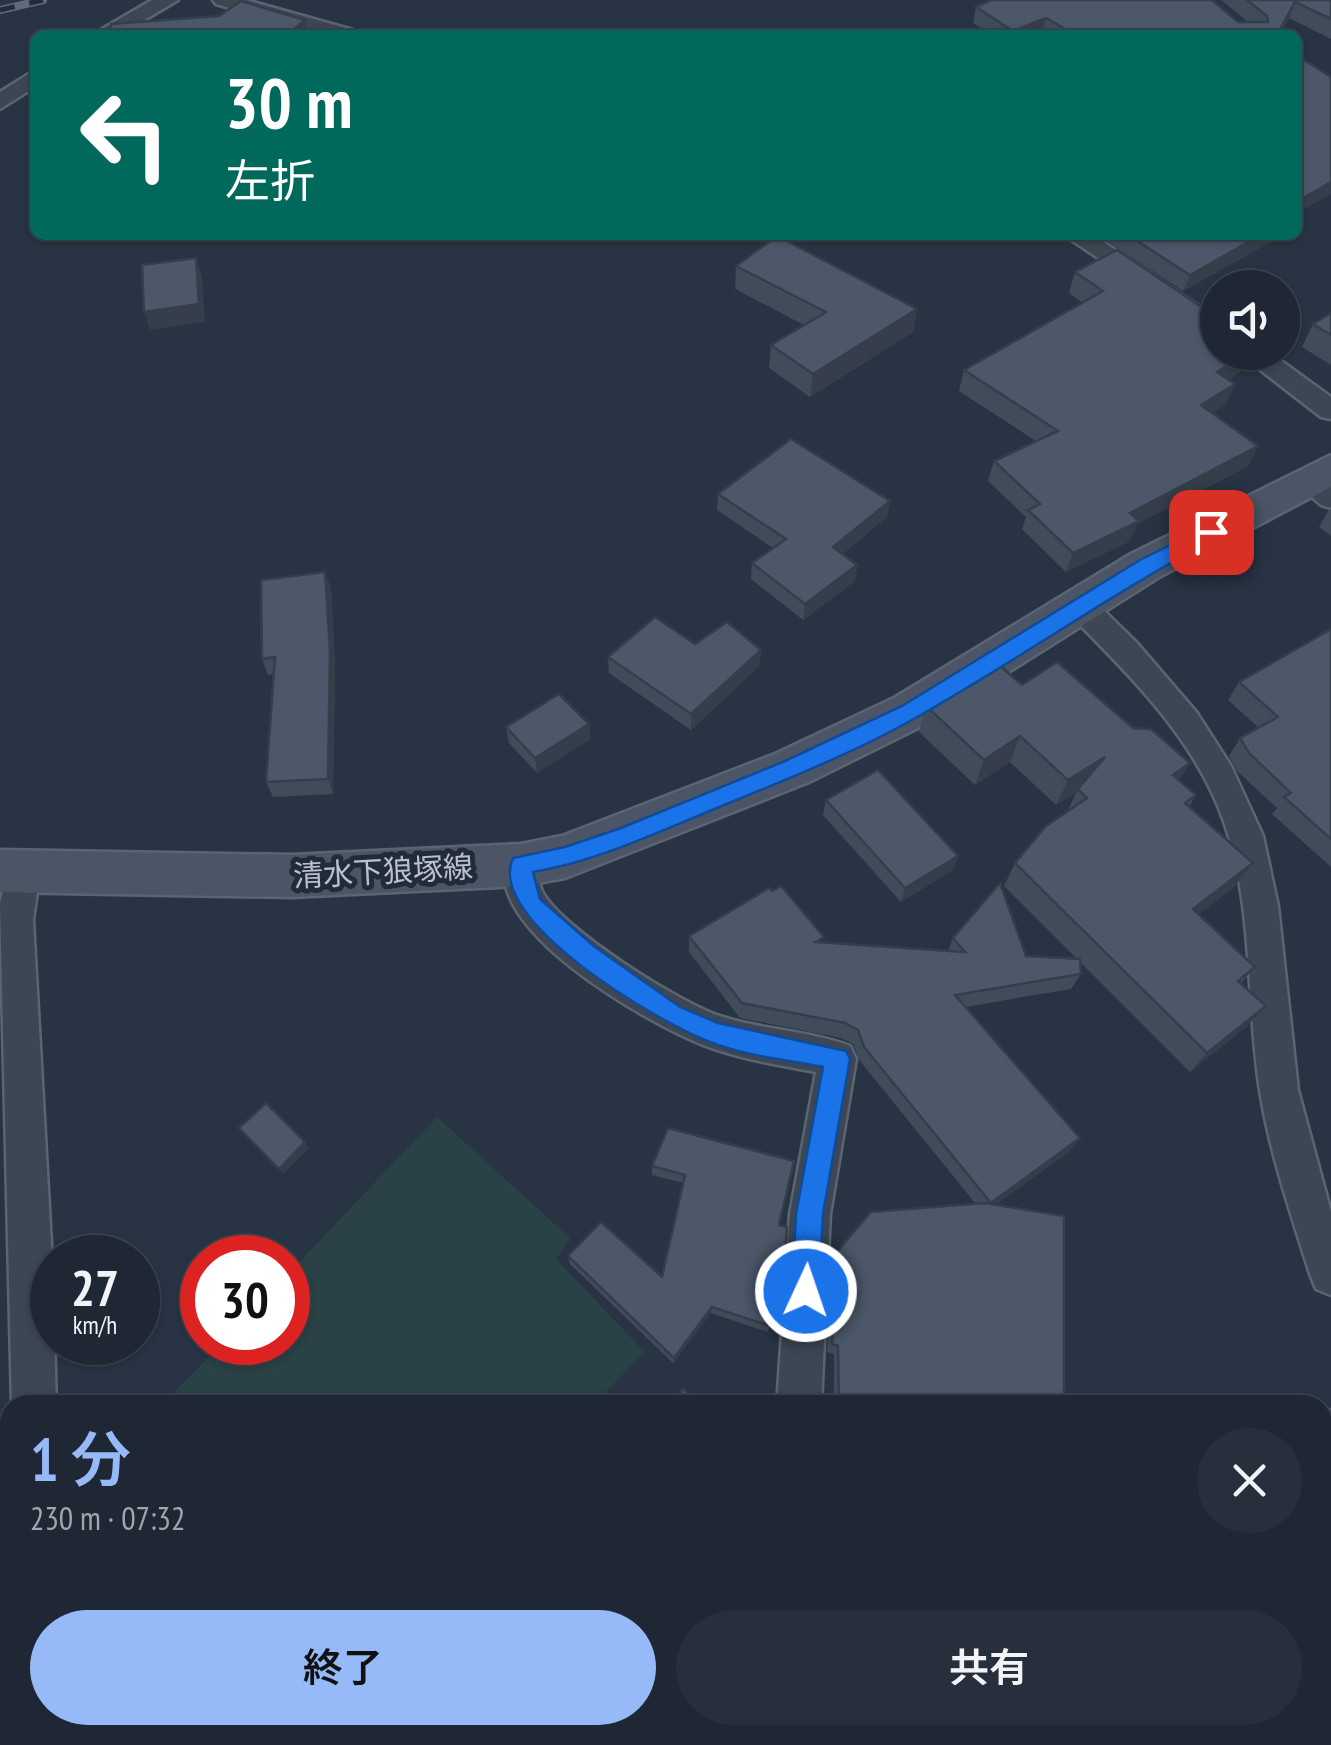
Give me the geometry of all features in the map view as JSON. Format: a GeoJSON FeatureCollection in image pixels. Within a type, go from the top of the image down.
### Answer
{"type":"FeatureCollection","features":[{"type":"Feature","properties":{"kind":"main road","name":"清水下狼塚線"},"geometry":{"type":"LineString","coordinates":[[11,871],[291,876],[521,865],[565,857],[792,768],[910,712],[1146,566],[1324,483]]}},
{"type":"Feature","properties":{"kind":"street"},"geometry":{"type":"LineString","coordinates":[[112,30],[168,0]]}},
{"type":"Feature","properties":{"kind":"street"},"geometry":{"type":"LineString","coordinates":[[223,0],[328,30]]}},
{"type":"Feature","properties":{"kind":"street"},"geometry":{"type":"LineString","coordinates":[[0,102],[30,81]]}},
{"type":"Feature","properties":{"kind":"street"},"geometry":{"type":"LineString","coordinates":[[1083,240],[1200,319]]}},
{"type":"Feature","properties":{"kind":"street"},"geometry":{"type":"LineString","coordinates":[[1275,370],[1331,410]]}},
{"type":"Feature","properties":{"kind":"street"},"geometry":{"type":"LineString","coordinates":[[1080,606],[1155,682],[1196,735],[1235,806],[1256,868],[1280,1095],[1320,1200],[1331,1274]]}},
{"type":"Feature","properties":{"kind":"street"},"geometry":{"type":"LineString","coordinates":[[521,865],[523,890],[532,906],[586,954],[672,1014],[716,1034],[837,1059],[810,1214],[800,1395]]}},
{"type":"Feature","properties":{"kind":"street"},"geometry":{"type":"LineString","coordinates":[[11,871],[33,1285],[34,1395]]}},
{"type":"Feature","properties":{"kind":"green space"},"geometry":{"type":"Polygon","coordinates":[[[437,1117],[570,1238],[556,1259],[645,1352],[603,1395],[172,1395],[201,1365],[310,1365],[310,1251],[437,1117]]]}},
{"type":"Feature","properties":{"kind":"building"},"geometry":{"type":"Polygon","coordinates":[[[991,0],[1212,0],[1238,22],[1268,22],[1267,16],[1247,0],[1331,0],[1331,19],[1295,2],[1280,30],[1066,30],[1046,18],[1011,30],[976,7],[991,0]]]}},
{"type":"Feature","properties":{"kind":"building"},"geometry":{"type":"Polygon","coordinates":[[[241,1],[305,20],[293,30],[110,30],[111,24],[219,16],[241,1]]]}},
{"type":"Feature","properties":{"kind":"building"},"geometry":{"type":"Polygon","coordinates":[[[1302,59],[1331,77],[1331,182],[1302,199],[1302,59]]]}},
{"type":"Feature","properties":{"kind":"building"},"geometry":{"type":"Polygon","coordinates":[[[772,240],[785,240],[917,309],[813,374],[771,345],[826,312],[736,266],[772,240]]]}},
{"type":"Feature","properties":{"kind":"building"},"geometry":{"type":"Polygon","coordinates":[[[1136,240],[1252,240],[1190,275],[1136,240]]]}},
{"type":"Feature","properties":{"kind":"building"},"geometry":{"type":"Polygon","coordinates":[[[1117,250],[1200,306],[1200,370],[1220,370],[1217,372],[1235,384],[1201,405],[1258,446],[1130,513],[1139,521],[1073,553],[1028,510],[1040,504],[994,461],[1058,431],[964,370],[1103,291],[1075,272],[1117,250]]]}},
{"type":"Feature","properties":{"kind":"building"},"geometry":{"type":"Polygon","coordinates":[[[196,258],[199,304],[144,312],[142,265],[196,258]]]}},
{"type":"Feature","properties":{"kind":"building"},"geometry":{"type":"Polygon","coordinates":[[[1331,313],[1331,335],[1313,324],[1331,313]]]}},
{"type":"Feature","properties":{"kind":"building"},"geometry":{"type":"Polygon","coordinates":[[[791,439],[890,501],[833,547],[857,565],[805,604],[752,563],[786,539],[718,494],[791,439]]]}},
{"type":"Feature","properties":{"kind":"building"},"geometry":{"type":"Polygon","coordinates":[[[325,572],[330,650],[328,779],[266,782],[275,657],[262,659],[261,580],[325,572]]]}},
{"type":"Feature","properties":{"kind":"building"},"geometry":{"type":"Polygon","coordinates":[[[655,617],[695,644],[727,622],[761,650],[691,714],[608,657],[655,617]]]}},
{"type":"Feature","properties":{"kind":"building"},"geometry":{"type":"Polygon","coordinates":[[[1331,629],[1331,839],[1284,797],[1291,793],[1249,753],[1240,738],[1278,717],[1239,682],[1331,629]]]}},
{"type":"Feature","properties":{"kind":"building"},"geometry":{"type":"Polygon","coordinates":[[[1057,662],[1133,728],[1151,729],[1190,763],[1173,775],[1196,795],[1185,803],[1253,863],[1193,909],[1255,967],[1238,981],[1266,1006],[1207,1053],[1015,863],[1046,826],[1087,798],[1078,789],[1105,757],[1068,780],[1020,736],[984,760],[926,706],[997,663],[1022,685],[1057,662]]]}},
{"type":"Feature","properties":{"kind":"building"},"geometry":{"type":"Polygon","coordinates":[[[559,694],[589,724],[535,758],[506,727],[559,694]]]}},
{"type":"Feature","properties":{"kind":"building"},"geometry":{"type":"Polygon","coordinates":[[[878,770],[958,856],[905,888],[826,800],[878,770]]]}},
{"type":"Feature","properties":{"kind":"building"},"geometry":{"type":"Polygon","coordinates":[[[1000,883],[1026,956],[1080,959],[1081,974],[955,995],[1080,1138],[991,1203],[864,1047],[858,1030],[845,1023],[742,1003],[689,936],[769,888],[772,891],[781,886],[824,937],[816,942],[965,952],[953,938],[1000,883]]]}},
{"type":"Feature","properties":{"kind":"building"},"geometry":{"type":"Polygon","coordinates":[[[266,1103],[305,1142],[279,1169],[239,1128],[266,1103]]]}},
{"type":"Feature","properties":{"kind":"building"},"geometry":{"type":"Polygon","coordinates":[[[668,1128],[794,1161],[779,1225],[787,1227],[785,1254],[770,1326],[712,1307],[674,1358],[568,1256],[601,1222],[662,1277],[685,1175],[652,1166],[668,1128]]]}},
{"type":"Feature","properties":{"kind":"building"},"geometry":{"type":"Polygon","coordinates":[[[985,1203],[1064,1216],[1064,1395],[839,1395],[838,1346],[832,1344],[836,1253],[871,1212],[985,1203]]]}},
{"type":"Feature","properties":{"kind":"railway"},"geometry":{"type":"LineString","coordinates":[[0,10],[43,0]]}},
{"type":"Feature","properties":{"kind":"route"},"geometry":{"type":"LineString","coordinates":[[806,1291],[810,1214],[837,1059],[716,1034],[672,1014],[586,954],[532,906],[523,890],[521,865],[565,857],[628,834],[792,768],[910,712],[1146,566],[1211,532]]}}]}
